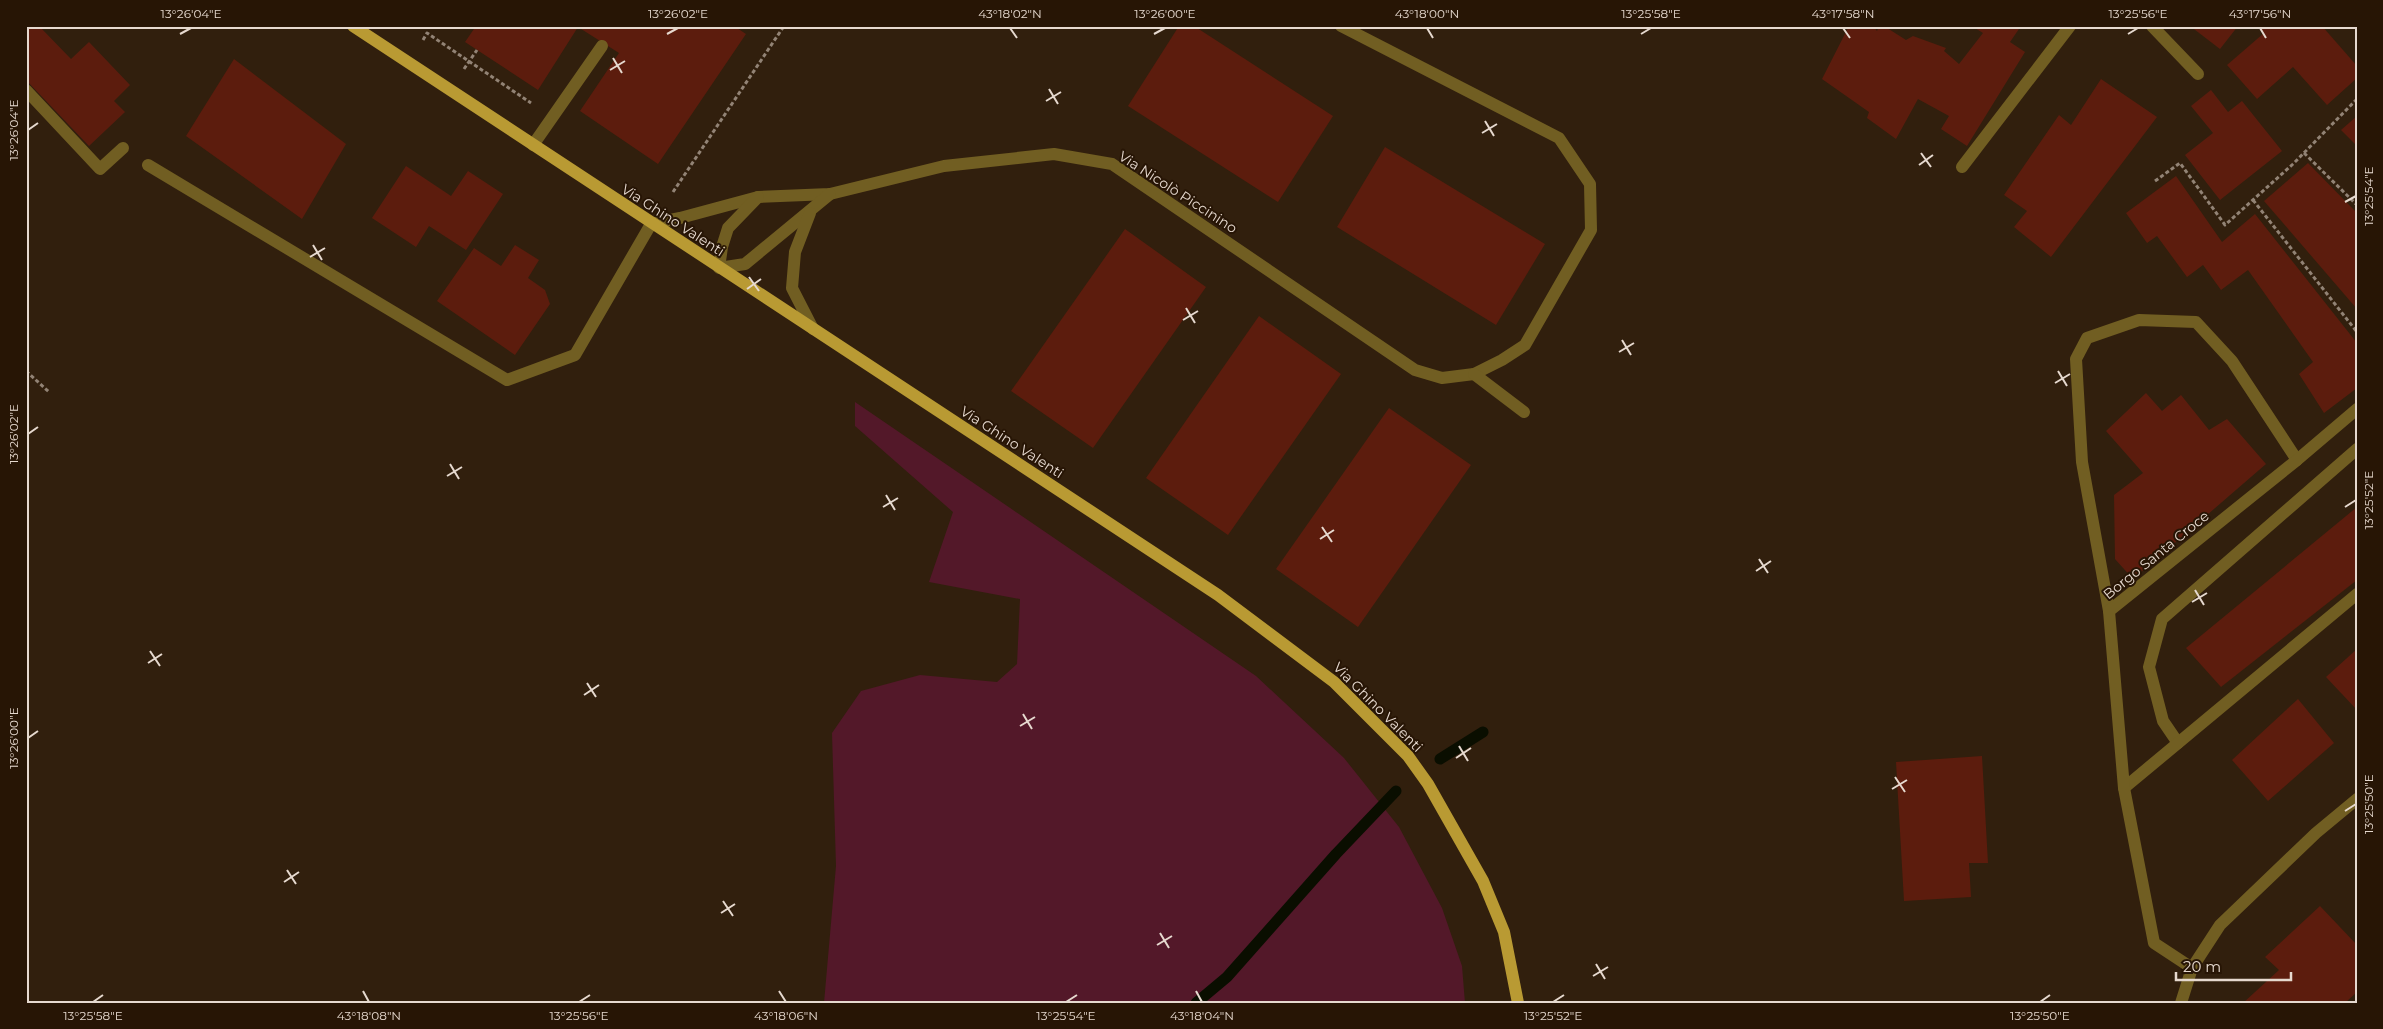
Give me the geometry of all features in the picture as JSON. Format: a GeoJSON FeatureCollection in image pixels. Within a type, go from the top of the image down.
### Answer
{"type":"FeatureCollection","features":[{"type":"Feature","properties":{"kind":"main road","name":"Via Ghino Valenti"},"geometry":{"type":"LineString","coordinates":[[353,26],[651,224],[1218,595],[1334,682],[1408,756],[1428,784],[1483,881],[1504,932],[1518,1003]]}},
{"type":"Feature","properties":{"kind":"street","name":"Via Nicolò Piccinino"},"geometry":{"type":"LineString","coordinates":[[651,224],[758,197],[830,194],[944,166],[1054,154],[1112,164],[1415,370],[1442,378],[1474,374],[1502,360],[1524,345],[1591,230],[1590,184],[1559,138],[1341,26]]}},
{"type":"Feature","properties":{"kind":"street"},"geometry":{"type":"LineString","coordinates":[[1962,167],[2070,26]]}},
{"type":"Feature","properties":{"kind":"street"},"geometry":{"type":"LineString","coordinates":[[2152,26],[2198,74]]}},
{"type":"Feature","properties":{"kind":"street"},"geometry":{"type":"LineString","coordinates":[[533,146],[602,46]]}},
{"type":"Feature","properties":{"kind":"street"},"geometry":{"type":"LineString","coordinates":[[26,90],[100,169],[123,148]]}},
{"type":"Feature","properties":{"kind":"street"},"geometry":{"type":"LineString","coordinates":[[148,165],[507,380],[575,355],[651,224]]}},
{"type":"Feature","properties":{"kind":"street"},"geometry":{"type":"LineString","coordinates":[[758,197],[728,228],[722,247],[719,268],[745,264],[830,194]]}},
{"type":"Feature","properties":{"kind":"street"},"geometry":{"type":"LineString","coordinates":[[810,212],[795,252],[792,288],[813,329]]}},
{"type":"Feature","properties":{"kind":"street"},"geometry":{"type":"LineString","coordinates":[[2109,611],[2082,462],[2076,359],[2087,338],[2139,320],[2196,322],[2232,361],[2297,460]]}},
{"type":"Feature","properties":{"kind":"street"},"geometry":{"type":"LineString","coordinates":[[1474,374],[1524,412]]}},
{"type":"Feature","properties":{"kind":"street","name":"Borgo Santa Croce"},"geometry":{"type":"LineString","coordinates":[[2192,968],[2154,943],[2124,788],[2109,611],[2297,460],[2357,409]]}},
{"type":"Feature","properties":{"kind":"street"},"geometry":{"type":"LineString","coordinates":[[2178,743],[2163,721],[2149,667],[2162,619],[2357,449]]}},
{"type":"Feature","properties":{"kind":"street"},"geometry":{"type":"LineString","coordinates":[[2124,788],[2357,594]]}},
{"type":"Feature","properties":{"kind":"street"},"geometry":{"type":"LineString","coordinates":[[2181,1003],[2192,968],[2220,925],[2316,833],[2357,799]]}},
{"type":"Feature","properties":{"kind":"path"},"geometry":{"type":"LineString","coordinates":[[672,195],[784,26]]}},
{"type":"Feature","properties":{"kind":"path"},"geometry":{"type":"LineString","coordinates":[[407,63],[427,33],[538,108]]}},
{"type":"Feature","properties":{"kind":"path"},"geometry":{"type":"LineString","coordinates":[[464,70],[477,50]]}},
{"type":"Feature","properties":{"kind":"path"},"geometry":{"type":"LineString","coordinates":[[2155,181],[2180,163],[2225,225],[2304,153],[2357,99]]}},
{"type":"Feature","properties":{"kind":"path"},"geometry":{"type":"LineString","coordinates":[[2304,153],[2357,205]]}},
{"type":"Feature","properties":{"kind":"path"},"geometry":{"type":"LineString","coordinates":[[2253,200],[2357,332]]}},
{"type":"Feature","properties":{"kind":"path"},"geometry":{"type":"LineString","coordinates":[[26,371],[49,392]]}},
{"type":"Feature","properties":{"kind":"shaded area"},"geometry":{"type":"Polygon","coordinates":[[[855,402],[1256,676],[1344,758],[1399,827],[1442,908],[1462,966],[1465,1003],[824,1003],[836,866],[832,733],[861,691],[920,675],[997,682],[1017,664],[1020,599],[929,582],[953,512],[855,426],[855,402]]]}},
{"type":"Feature","properties":{"kind":"building"},"geometry":{"type":"Polygon","coordinates":[[[26,26],[39,26],[71,59],[89,42],[130,85],[114,101],[125,112],[89,146],[26,80],[26,26]]]}},
{"type":"Feature","properties":{"kind":"building"},"geometry":{"type":"Polygon","coordinates":[[[476,26],[734,26],[746,34],[658,164],[580,111],[619,53],[578,27],[538,90],[465,42],[476,26]]]}},
{"type":"Feature","properties":{"kind":"building"},"geometry":{"type":"Polygon","coordinates":[[[1179,26],[1194,26],[1333,116],[1278,202],[1128,106],[1179,26]]]}},
{"type":"Feature","properties":{"kind":"building"},"geometry":{"type":"Polygon","coordinates":[[[1849,26],[1873,26],[1877,31],[1879,26],[1884,26],[1906,40],[1913,36],[1946,48],[1944,51],[1959,64],[1983,33],[1975,28],[1976,26],[2021,26],[2010,42],[2025,52],[1967,146],[1941,129],[1949,116],[1918,99],[1896,139],[1867,118],[1869,112],[1822,79],[1849,26]]]}},
{"type":"Feature","properties":{"kind":"building"},"geometry":{"type":"Polygon","coordinates":[[[2190,26],[2238,26],[2220,49],[2190,26]]]}},
{"type":"Feature","properties":{"kind":"building"},"geometry":{"type":"Polygon","coordinates":[[[2257,26],[2322,26],[2357,66],[2357,78],[2327,105],[2293,67],[2257,99],[2227,65],[2264,33],[2257,26]]]}},
{"type":"Feature","properties":{"kind":"building"},"geometry":{"type":"Polygon","coordinates":[[[234,59],[346,144],[302,219],[186,136],[234,59]]]}},
{"type":"Feature","properties":{"kind":"building"},"geometry":{"type":"Polygon","coordinates":[[[2101,79],[2157,117],[2051,257],[2014,227],[2027,211],[2004,195],[2059,115],[2071,125],[2101,79]]]}},
{"type":"Feature","properties":{"kind":"building"},"geometry":{"type":"Polygon","coordinates":[[[2211,90],[2228,112],[2242,101],[2282,151],[2220,200],[2185,155],[2213,133],[2191,106],[2211,90]]]}},
{"type":"Feature","properties":{"kind":"building"},"geometry":{"type":"Polygon","coordinates":[[[2357,116],[2357,146],[2341,130],[2357,116]]]}},
{"type":"Feature","properties":{"kind":"building"},"geometry":{"type":"Polygon","coordinates":[[[1385,147],[1545,244],[1496,325],[1337,227],[1385,147]]]}},
{"type":"Feature","properties":{"kind":"building"},"geometry":{"type":"Polygon","coordinates":[[[2308,163],[2357,213],[2357,309],[2264,201],[2308,163]]]}},
{"type":"Feature","properties":{"kind":"building"},"geometry":{"type":"Polygon","coordinates":[[[406,166],[451,196],[468,171],[503,194],[466,250],[429,226],[416,247],[372,218],[406,166]]]}},
{"type":"Feature","properties":{"kind":"building"},"geometry":{"type":"Polygon","coordinates":[[[2176,176],[2222,242],[2255,214],[2357,343],[2357,388],[2324,413],[2299,374],[2313,362],[2248,270],[2221,290],[2203,265],[2187,277],[2157,236],[2147,243],[2126,213],[2176,176]]]}},
{"type":"Feature","properties":{"kind":"building"},"geometry":{"type":"Polygon","coordinates":[[[1125,229],[1206,287],[1093,448],[1011,391],[1125,229]]]}},
{"type":"Feature","properties":{"kind":"building"},"geometry":{"type":"Polygon","coordinates":[[[515,245],[539,260],[528,278],[545,290],[550,304],[515,355],[437,301],[474,248],[501,266],[515,245]]]}},
{"type":"Feature","properties":{"kind":"building"},"geometry":{"type":"Polygon","coordinates":[[[1259,316],[1341,374],[1228,535],[1146,478],[1259,316]]]}},
{"type":"Feature","properties":{"kind":"building"},"geometry":{"type":"Polygon","coordinates":[[[2146,393],[2162,411],[2181,395],[2209,430],[2227,419],[2266,464],[2133,579],[2115,559],[2114,495],[2143,473],[2106,431],[2146,393]]]}},
{"type":"Feature","properties":{"kind":"building"},"geometry":{"type":"Polygon","coordinates":[[[1389,408],[1471,465],[1358,627],[1276,569],[1389,408]]]}},
{"type":"Feature","properties":{"kind":"building"},"geometry":{"type":"Polygon","coordinates":[[[2357,507],[2357,580],[2221,687],[2186,648],[2357,507]]]}},
{"type":"Feature","properties":{"kind":"building"},"geometry":{"type":"Polygon","coordinates":[[[2357,649],[2357,710],[2326,677],[2357,649]]]}},
{"type":"Feature","properties":{"kind":"building"},"geometry":{"type":"Polygon","coordinates":[[[2298,699],[2334,743],[2268,801],[2232,760],[2298,699]]]}},
{"type":"Feature","properties":{"kind":"building"},"geometry":{"type":"Polygon","coordinates":[[[1982,756],[1988,863],[1969,863],[1971,897],[1904,901],[1896,762],[1982,756]]]}},
{"type":"Feature","properties":{"kind":"building"},"geometry":{"type":"Polygon","coordinates":[[[2320,906],[2357,945],[2357,992],[2345,1003],[2243,1003],[2279,970],[2265,957],[2320,906]]]}},
{"type":"Feature","properties":{"kind":"waterway"},"geometry":{"type":"LineString","coordinates":[[1440,759],[1483,732]]}},
{"type":"Feature","properties":{"kind":"waterway"},"geometry":{"type":"LineString","coordinates":[[1196,1003],[1227,977],[1336,854],[1396,791]]}}]}
